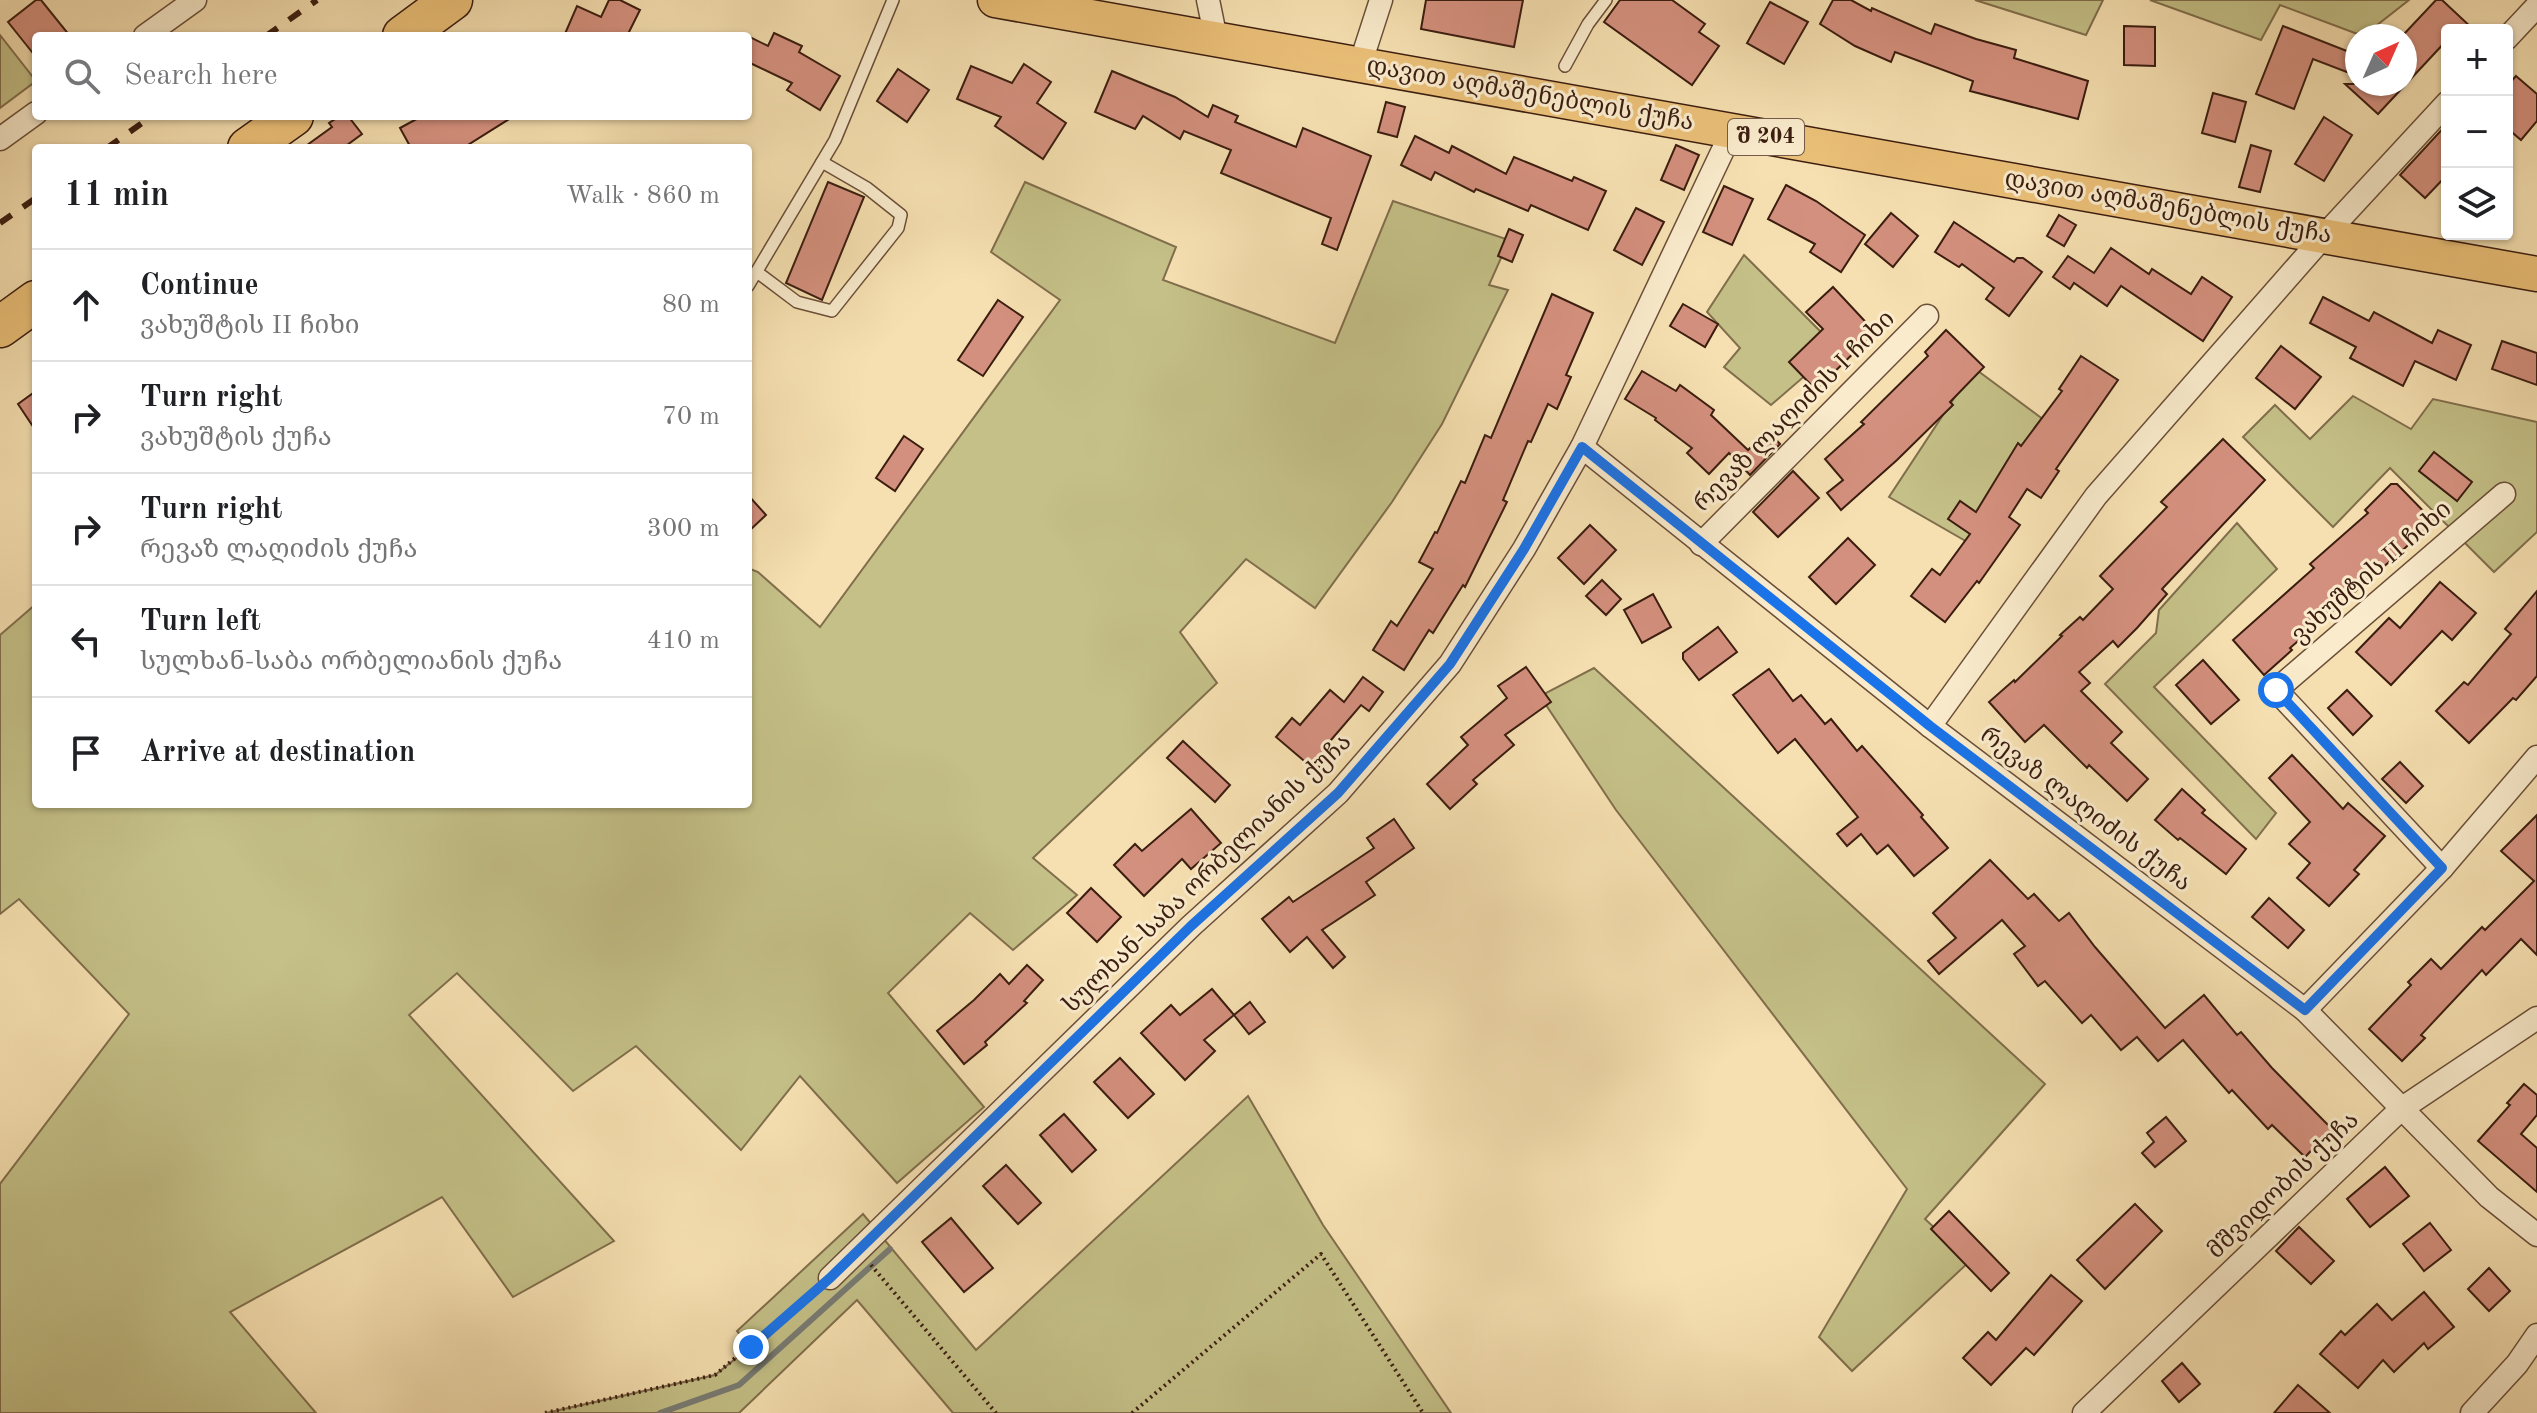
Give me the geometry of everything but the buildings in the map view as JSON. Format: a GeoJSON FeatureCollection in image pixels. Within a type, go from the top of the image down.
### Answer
{"type":"FeatureCollection","features":[{"type":"Feature","properties":{"kind":"highway"},"geometry":{"type":"LineString","coordinates":[[409,32],[452,1]]}},
{"type":"Feature","properties":{"kind":"highway"},"geometry":{"type":"LineString","coordinates":[[254,144],[287,120]]}},
{"type":"Feature","properties":{"kind":"highway"},"geometry":{"type":"LineString","coordinates":[[0,327],[32,304]]}},
{"type":"Feature","properties":{"kind":"main road","name":"დავით აღმაშენებლის ქუჩა"},"geometry":{"type":"LineString","coordinates":[[995,0],[2537,274]]}},
{"type":"Feature","properties":{"kind":"street"},"geometry":{"type":"LineString","coordinates":[[151,32],[195,0]]}},
{"type":"Feature","properties":{"kind":"street"},"geometry":{"type":"LineString","coordinates":[[1208,0],[1216,39]]}},
{"type":"Feature","properties":{"kind":"street"},"geometry":{"type":"LineString","coordinates":[[1360,65],[1381,0]]}},
{"type":"Feature","properties":{"kind":"street"},"geometry":{"type":"LineString","coordinates":[[2513,32],[2537,6]]}},
{"type":"Feature","properties":{"kind":"street"},"geometry":{"type":"LineString","coordinates":[[1930,726],[2096,496],[2324,236],[2441,109]]}},
{"type":"Feature","properties":{"kind":"street"},"geometry":{"type":"LineString","coordinates":[[0,139],[32,116]]}},
{"type":"Feature","properties":{"kind":"street","name":"სულხან-საბა ორბელიანის ქუჩა"},"geometry":{"type":"LineString","coordinates":[[830,1278],[1191,926],[1338,793],[1450,664],[1524,549],[1582,447],[1732,131]]}},
{"type":"Feature","properties":{"kind":"street","name":"რევაზ ლაღიძის I ჩიხი"},"geometry":{"type":"LineString","coordinates":[[1701,544],[1927,316]]}},
{"type":"Feature","properties":{"kind":"street","name":"რევაზ ლაღიძის ქუჩა"},"geometry":{"type":"LineString","coordinates":[[1582,447],[1930,726],[2305,1010],[2489,1197],[2537,1235]]}},
{"type":"Feature","properties":{"kind":"street","name":"ვახუშტის II ჩიხი"},"geometry":{"type":"LineString","coordinates":[[2442,868],[2276,690],[2504,494]]}},
{"type":"Feature","properties":{"kind":"street"},"geometry":{"type":"LineString","coordinates":[[2305,1010],[2442,868],[2537,757]]}},
{"type":"Feature","properties":{"kind":"street","name":"მშვიდობის ქუჩა"},"geometry":{"type":"LineString","coordinates":[[2084,1413],[2401,1109],[2537,1018]]}},
{"type":"Feature","properties":{"kind":"street"},"geometry":{"type":"LineString","coordinates":[[2472,1413],[2517,1364],[2537,1335]]}},
{"type":"Feature","properties":{"kind":"lane"},"geometry":{"type":"LineString","coordinates":[[752,280],[835,140],[893,0]]}},
{"type":"Feature","properties":{"kind":"lane"},"geometry":{"type":"LineString","coordinates":[[1565,66],[1588,24],[1606,0]]}},
{"type":"Feature","properties":{"kind":"lane"},"geometry":{"type":"LineString","coordinates":[[757,272],[797,302],[832,311],[898,228],[901,215],[867,188],[822,162]]}},
{"type":"Feature","properties":{"kind":"path"},"geometry":{"type":"LineString","coordinates":[[1132,1413],[1321,1254],[1423,1413]]}},
{"type":"Feature","properties":{"kind":"path"},"geometry":{"type":"LineString","coordinates":[[878,1274],[996,1413]]}},
{"type":"Feature","properties":{"kind":"path"},"geometry":{"type":"LineString","coordinates":[[545,1413],[715,1375],[830,1278]]}},
{"type":"Feature","properties":{"kind":"shaded area"},"geometry":{"type":"Polygon","coordinates":[[[1975,0],[2103,0],[2086,35],[1975,0]]]}},
{"type":"Feature","properties":{"kind":"shaded area"},"geometry":{"type":"Polygon","coordinates":[[[2150,0],[2409,0],[2378,24],[2345,24],[2345,29],[2280,5],[2261,40],[2150,0]]]}},
{"type":"Feature","properties":{"kind":"shaded area"},"geometry":{"type":"Polygon","coordinates":[[[0,35],[32,76],[32,84],[0,108],[0,35]]]}},
{"type":"Feature","properties":{"kind":"shaded area"},"geometry":{"type":"Polygon","coordinates":[[[1025,182],[1176,247],[1163,280],[1335,343],[1393,201],[1509,240],[1489,285],[1508,290],[1442,424],[1392,502],[1315,608],[1246,559],[1180,632],[1217,683],[1033,858],[1077,895],[1013,950],[970,913],[888,993],[984,1107],[897,1183],[800,1076],[741,1150],[636,1046],[573,1091],[457,973],[409,1015],[614,1241],[513,1297],[442,1197],[230,1312],[316,1413],[0,1413],[0,1184],[129,1014],[19,899],[0,914],[0,635],[32,607],[32,808],[752,808],[752,570],[820,627],[1060,300],[991,252],[1025,182]]]}},
{"type":"Feature","properties":{"kind":"shaded area"},"geometry":{"type":"Polygon","coordinates":[[[1744,255],[1837,348],[1771,405],[1724,367],[1740,348],[1707,312],[1744,255]]]}},
{"type":"Feature","properties":{"kind":"shaded area"},"geometry":{"type":"Polygon","coordinates":[[[1974,368],[2048,423],[1976,547],[1889,497],[1974,368]]]}},
{"type":"Feature","properties":{"kind":"shaded area"},"geometry":{"type":"Polygon","coordinates":[[[2353,396],[2411,429],[2433,399],[2537,422],[2537,532],[2494,572],[2390,468],[2333,527],[2243,437],[2275,405],[2310,439],[2353,396]]]}},
{"type":"Feature","properties":{"kind":"shaded area"},"geometry":{"type":"Polygon","coordinates":[[[2237,523],[2277,569],[2154,687],[2276,813],[2256,839],[2105,684],[2156,633],[2159,610],[2237,523]]]}},
{"type":"Feature","properties":{"kind":"shaded area"},"geometry":{"type":"Polygon","coordinates":[[[1594,668],[2045,1084],[1925,1219],[1970,1261],[1852,1371],[1819,1337],[1907,1189],[1616,810],[1540,696],[1594,668]]]}},
{"type":"Feature","properties":{"kind":"shaded area"},"geometry":{"type":"Polygon","coordinates":[[[1248,1096],[1323,1225],[1451,1413],[953,1413],[857,1300],[739,1413],[546,1413],[715,1375],[750,1347],[737,1331],[863,1214],[976,1350],[1248,1096]]]}},
{"type":"Feature","properties":{"kind":"waterway"},"geometry":{"type":"LineString","coordinates":[[660,1413],[739,1385],[890,1249]]}},
{"type":"Feature","properties":{"kind":"railway"},"geometry":{"type":"LineString","coordinates":[[272,32],[317,0]]}},
{"type":"Feature","properties":{"kind":"railway"},"geometry":{"type":"LineString","coordinates":[[113,144],[146,120]]}},
{"type":"Feature","properties":{"kind":"railway"},"geometry":{"type":"LineString","coordinates":[[0,223],[32,201]]}},
{"type":"Feature","properties":{"kind":"route"},"geometry":{"type":"LineString","coordinates":[[751,1347],[830,1278],[1191,926],[1338,793],[1450,664],[1524,549],[1582,447],[1930,726],[2305,1010],[2442,868],[2276,690]]}}]}
